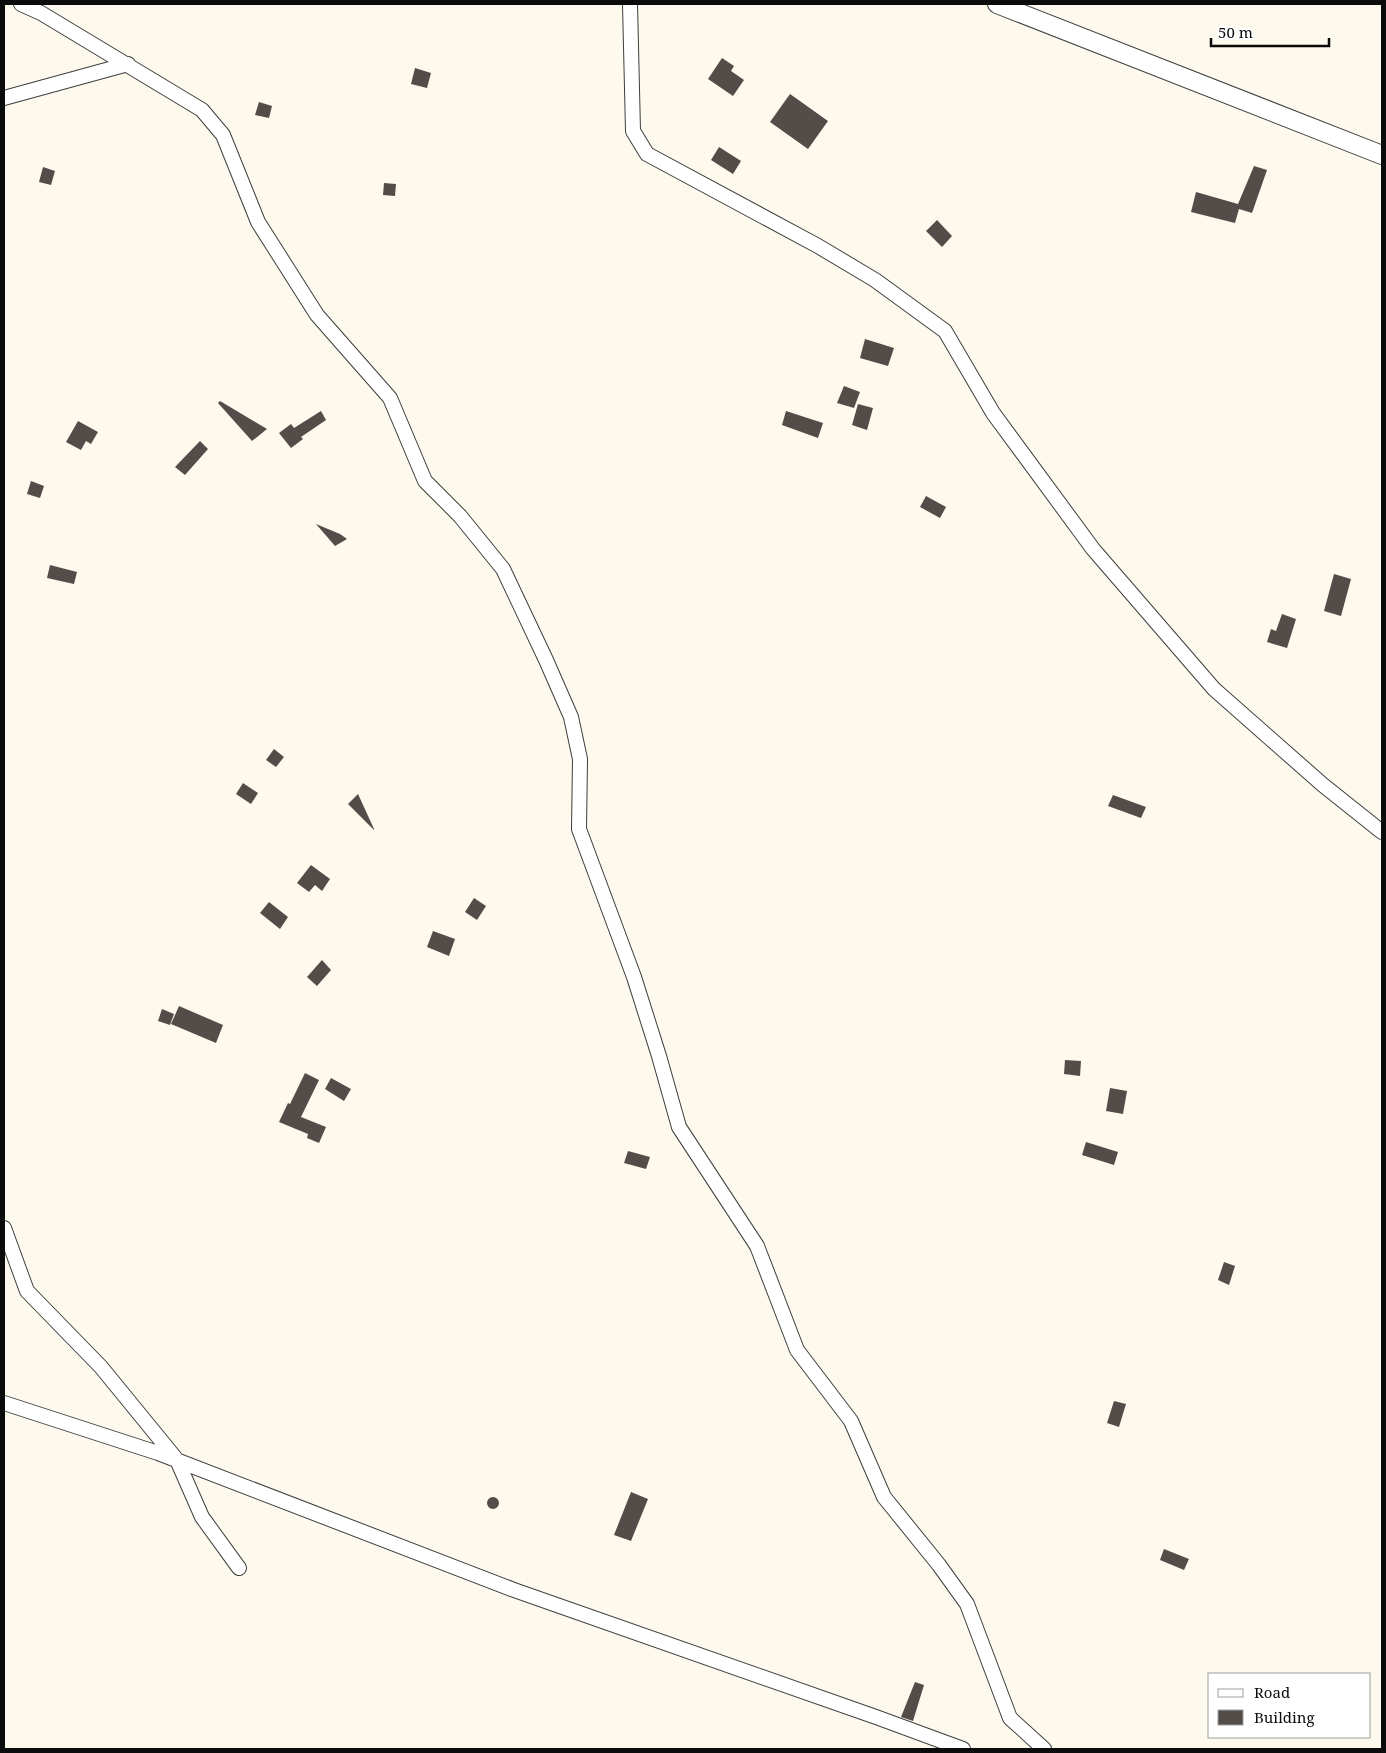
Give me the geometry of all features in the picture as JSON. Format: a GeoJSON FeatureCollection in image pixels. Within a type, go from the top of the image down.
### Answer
{"type":"FeatureCollection","features":[{"type":"Feature","properties":{"kind":"street"},"geometry":{"type":"LineString","coordinates":[[21,4],[128,64],[202,110],[223,135],[258,222],[317,316],[390,398],[425,481],[460,516],[503,570],[571,718],[580,759],[579,829],[634,977],[679,1127],[757,1246],[797,1350],[851,1421],[884,1497],[938,1564],[967,1604],[1010,1718],[1044,1749]]}},
{"type":"Feature","properties":{"kind":"street"},"geometry":{"type":"LineString","coordinates":[[630,4],[633,131],[647,154],[818,246],[875,280],[945,332],[993,413],[1093,549],[1214,689],[1323,785],[1382,832]]}},
{"type":"Feature","properties":{"kind":"street"},"geometry":{"type":"LineString","coordinates":[[998,4],[1382,155]]}},
{"type":"Feature","properties":{"kind":"street"},"geometry":{"type":"LineString","coordinates":[[4,98],[128,64]]}},
{"type":"Feature","properties":{"kind":"street"},"geometry":{"type":"LineString","coordinates":[[4,1228],[27,1291],[101,1367],[177,1460],[202,1516],[239,1568]]}},
{"type":"Feature","properties":{"kind":"street"},"geometry":{"type":"LineString","coordinates":[[4,1403],[177,1460],[514,1590],[963,1749]]}},
{"type":"Feature","properties":{"kind":"building"},"geometry":{"type":"Polygon","coordinates":[[[722,58],[734,66],[731,71],[744,80],[733,96],[708,79],[722,58]]]}},
{"type":"Feature","properties":{"kind":"building"},"geometry":{"type":"Polygon","coordinates":[[[415,68],[431,73],[427,88],[411,84],[415,68]]]}},
{"type":"Feature","properties":{"kind":"building"},"geometry":{"type":"Polygon","coordinates":[[[790,94],[828,121],[808,149],[770,122],[790,94]]]}},
{"type":"Feature","properties":{"kind":"building"},"geometry":{"type":"Polygon","coordinates":[[[259,102],[272,106],[269,118],[255,115],[259,102]]]}},
{"type":"Feature","properties":{"kind":"building"},"geometry":{"type":"Polygon","coordinates":[[[719,147],[741,161],[733,174],[711,160],[719,147]]]}},
{"type":"Feature","properties":{"kind":"building"},"geometry":{"type":"Polygon","coordinates":[[[1254,166],[1267,170],[1252,213],[1239,209],[1235,223],[1191,212],[1196,192],[1238,204],[1254,166]]]}},
{"type":"Feature","properties":{"kind":"building"},"geometry":{"type":"Polygon","coordinates":[[[43,167],[55,171],[51,185],[39,182],[43,167]]]}},
{"type":"Feature","properties":{"kind":"building"},"geometry":{"type":"Polygon","coordinates":[[[384,183],[396,184],[395,196],[383,195],[384,183]]]}},
{"type":"Feature","properties":{"kind":"building"},"geometry":{"type":"Polygon","coordinates":[[[937,220],[952,236],[942,247],[926,231],[937,220]]]}},
{"type":"Feature","properties":{"kind":"building"},"geometry":{"type":"Polygon","coordinates":[[[865,339],[894,348],[888,366],[860,358],[865,339]]]}},
{"type":"Feature","properties":{"kind":"building"},"geometry":{"type":"Polygon","coordinates":[[[844,386],[860,392],[854,408],[837,403],[844,386]]]}},
{"type":"Feature","properties":{"kind":"building"},"geometry":{"type":"Polygon","coordinates":[[[220,401],[267,429],[252,441],[218,403],[220,401]]]}},
{"type":"Feature","properties":{"kind":"building"},"geometry":{"type":"Polygon","coordinates":[[[858,404],[873,408],[867,430],[852,425],[858,404]]]}},
{"type":"Feature","properties":{"kind":"building"},"geometry":{"type":"Polygon","coordinates":[[[321,411],[326,420],[301,437],[303,439],[291,448],[279,433],[291,424],[294,428],[321,411]]]}},
{"type":"Feature","properties":{"kind":"building"},"geometry":{"type":"Polygon","coordinates":[[[786,411],[823,423],[818,438],[782,425],[786,411]]]}},
{"type":"Feature","properties":{"kind":"building"},"geometry":{"type":"Polygon","coordinates":[[[78,421],[98,432],[91,444],[86,441],[81,450],[66,442],[78,421]]]}},
{"type":"Feature","properties":{"kind":"building"},"geometry":{"type":"Polygon","coordinates":[[[200,441],[208,449],[185,475],[175,467],[200,441]]]}},
{"type":"Feature","properties":{"kind":"building"},"geometry":{"type":"Polygon","coordinates":[[[31,481],[44,486],[40,498],[27,494],[31,481]]]}},
{"type":"Feature","properties":{"kind":"building"},"geometry":{"type":"Polygon","coordinates":[[[926,496],[946,507],[940,518],[920,507],[926,496]]]}},
{"type":"Feature","properties":{"kind":"building"},"geometry":{"type":"Polygon","coordinates":[[[316,524],[340,534],[347,539],[335,546],[316,524]]]}},
{"type":"Feature","properties":{"kind":"building"},"geometry":{"type":"Polygon","coordinates":[[[50,565],[77,572],[74,584],[47,578],[50,565]]]}},
{"type":"Feature","properties":{"kind":"building"},"geometry":{"type":"Polygon","coordinates":[[[1334,574],[1351,579],[1341,616],[1324,611],[1334,574]]]}},
{"type":"Feature","properties":{"kind":"building"},"geometry":{"type":"Polygon","coordinates":[[[1282,614],[1296,619],[1287,648],[1267,642],[1271,629],[1276,631],[1282,614]]]}},
{"type":"Feature","properties":{"kind":"building"},"geometry":{"type":"Polygon","coordinates":[[[274,749],[284,757],[276,767],[266,760],[274,749]]]}},
{"type":"Feature","properties":{"kind":"building"},"geometry":{"type":"Polygon","coordinates":[[[243,783],[258,793],[251,804],[236,794],[243,783]]]}},
{"type":"Feature","properties":{"kind":"building"},"geometry":{"type":"Polygon","coordinates":[[[358,794],[374,829],[374,830],[348,804],[358,794]]]}},
{"type":"Feature","properties":{"kind":"building"},"geometry":{"type":"Polygon","coordinates":[[[1113,795],[1146,807],[1141,818],[1108,806],[1113,795]]]}},
{"type":"Feature","properties":{"kind":"building"},"geometry":{"type":"Polygon","coordinates":[[[311,865],[330,879],[322,891],[315,885],[309,892],[297,883],[311,865]]]}},
{"type":"Feature","properties":{"kind":"building"},"geometry":{"type":"Polygon","coordinates":[[[474,898],[486,906],[477,920],[465,912],[474,898]]]}},
{"type":"Feature","properties":{"kind":"building"},"geometry":{"type":"Polygon","coordinates":[[[269,902],[288,917],[280,929],[260,913],[269,902]]]}},
{"type":"Feature","properties":{"kind":"building"},"geometry":{"type":"Polygon","coordinates":[[[433,931],[455,939],[449,956],[427,947],[433,931]]]}},
{"type":"Feature","properties":{"kind":"building"},"geometry":{"type":"Polygon","coordinates":[[[322,960],[331,970],[317,986],[307,977],[322,960]]]}},
{"type":"Feature","properties":{"kind":"building"},"geometry":{"type":"Polygon","coordinates":[[[179,1006],[223,1025],[216,1043],[171,1024],[179,1006]]]}},
{"type":"Feature","properties":{"kind":"building"},"geometry":{"type":"Polygon","coordinates":[[[162,1009],[174,1014],[170,1025],[158,1021],[162,1009]]]}},
{"type":"Feature","properties":{"kind":"building"},"geometry":{"type":"Polygon","coordinates":[[[1065,1060],[1081,1061],[1080,1076],[1064,1074],[1065,1060]]]}},
{"type":"Feature","properties":{"kind":"building"},"geometry":{"type":"Polygon","coordinates":[[[305,1073],[319,1080],[301,1117],[326,1127],[319,1143],[307,1138],[308,1134],[279,1122],[305,1073]]]}},
{"type":"Feature","properties":{"kind":"building"},"geometry":{"type":"Polygon","coordinates":[[[331,1078],[351,1089],[344,1101],[325,1089],[331,1078]]]}},
{"type":"Feature","properties":{"kind":"building"},"geometry":{"type":"Polygon","coordinates":[[[1110,1088],[1127,1091],[1123,1114],[1106,1111],[1110,1088]]]}},
{"type":"Feature","properties":{"kind":"building"},"geometry":{"type":"Polygon","coordinates":[[[1086,1142],[1118,1152],[1114,1165],[1082,1155],[1086,1142]]]}},
{"type":"Feature","properties":{"kind":"building"},"geometry":{"type":"Polygon","coordinates":[[[628,1151],[650,1157],[646,1169],[624,1163],[628,1151]]]}},
{"type":"Feature","properties":{"kind":"building"},"geometry":{"type":"Polygon","coordinates":[[[1224,1262],[1235,1266],[1229,1285],[1218,1280],[1224,1262]]]}},
{"type":"Feature","properties":{"kind":"building"},"geometry":{"type":"Polygon","coordinates":[[[1114,1401],[1126,1404],[1119,1427],[1107,1423],[1114,1401]]]}},
{"type":"Feature","properties":{"kind":"building"},"geometry":{"type":"Polygon","coordinates":[[[631,1492],[648,1499],[631,1541],[614,1535],[631,1492]]]}},
{"type":"Feature","properties":{"kind":"building"},"geometry":{"type":"Polygon","coordinates":[[[495,1497],[498,1498],[498,1508],[491,1509],[488,1508],[487,1501],[488,1498],[495,1497]]]}},
{"type":"Feature","properties":{"kind":"building"},"geometry":{"type":"Polygon","coordinates":[[[1164,1549],[1189,1559],[1184,1570],[1160,1560],[1164,1549]]]}},
{"type":"Feature","properties":{"kind":"building"},"geometry":{"type":"Polygon","coordinates":[[[915,1682],[924,1685],[913,1721],[901,1717],[915,1682]]]}}]}
